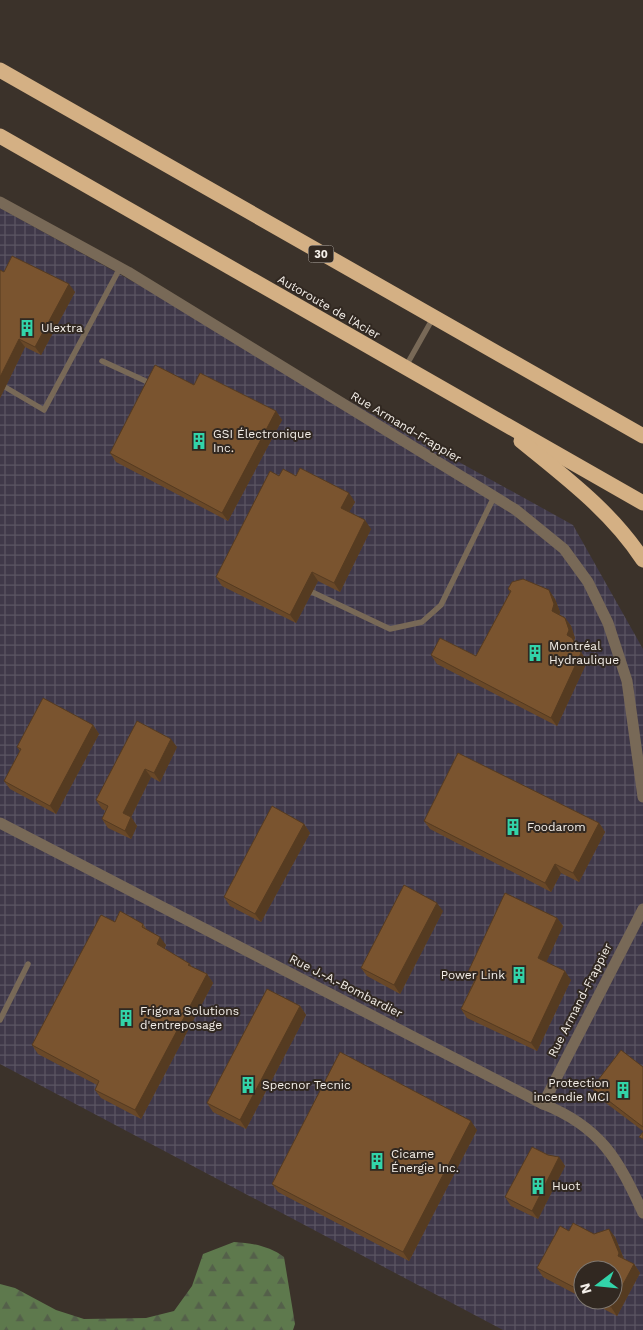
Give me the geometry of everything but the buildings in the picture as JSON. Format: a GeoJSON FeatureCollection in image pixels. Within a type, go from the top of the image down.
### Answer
{"type":"FeatureCollection","features":[{"type":"Feature","properties":{"kind":"highway","name":"30"},"geometry":{"type":"LineString","coordinates":[[0,70],[643,436]]}},
{"type":"Feature","properties":{"kind":"highway","name":"Autoroute de l'Acier"},"geometry":{"type":"LineString","coordinates":[[0,136],[643,503]]}},
{"type":"Feature","properties":{"kind":"highway"},"geometry":{"type":"LineString","coordinates":[[486,413],[596,504],[629,539],[643,560]]}},
{"type":"Feature","properties":{"kind":"street","name":"Rue Armand-Frappier"},"geometry":{"type":"LineString","coordinates":[[0,202],[120,268],[516,510],[564,549],[588,582],[608,623],[627,681],[643,797]]}},
{"type":"Feature","properties":{"kind":"street","name":"Rue J.-A.-Bombardier"},"geometry":{"type":"LineString","coordinates":[[0,823],[543,1104],[566,1113],[595,1135],[614,1156],[643,1213]]}},
{"type":"Feature","properties":{"kind":"street","name":"Rue Armand-Frappier"},"geometry":{"type":"LineString","coordinates":[[543,1104],[643,909]]}},
{"type":"Feature","properties":{"kind":"lane"},"geometry":{"type":"LineString","coordinates":[[6,387],[44,410],[120,268]]}},
{"type":"Feature","properties":{"kind":"lane"},"geometry":{"type":"LineString","coordinates":[[405,367],[433,318]]}},
{"type":"Feature","properties":{"kind":"lane"},"geometry":{"type":"LineString","coordinates":[[102,361],[155,385]]}},
{"type":"Feature","properties":{"kind":"lane"},"geometry":{"type":"LineString","coordinates":[[312,592],[390,629],[422,622],[440,605],[494,497]]}},
{"type":"Feature","properties":{"kind":"lane"},"geometry":{"type":"LineString","coordinates":[[0,1020],[28,964]]}},
{"type":"Feature","properties":{"kind":"shaded area"},"geometry":{"type":"Polygon","coordinates":[[[0,208],[573,525],[643,649],[643,1330],[503,1330],[0,1064],[0,208]]]}},
{"type":"Feature","properties":{"kind":"green space"},"geometry":{"type":"Polygon","coordinates":[[[234,1242],[260,1246],[284,1257],[295,1324],[293,1330],[0,1330],[0,1284],[15,1288],[56,1310],[84,1319],[146,1318],[174,1311],[192,1286],[203,1254],[234,1242]]]}},
{"type":"Feature","properties":{"kind":"place","name":"Ulextra"},"geometry":{"type":"Point","coordinates":[27,328]}},
{"type":"Feature","properties":{"kind":"place","name":"GSI Électronique Inc."},"geometry":{"type":"Point","coordinates":[199,441]}},
{"type":"Feature","properties":{"kind":"place","name":"Montréal Hydraulique"},"geometry":{"type":"Point","coordinates":[535,653]}},
{"type":"Feature","properties":{"kind":"place","name":"Foodarom"},"geometry":{"type":"Point","coordinates":[513,827]}},
{"type":"Feature","properties":{"kind":"place","name":"Power Link"},"geometry":{"type":"Point","coordinates":[519,975]}},
{"type":"Feature","properties":{"kind":"place","name":"Frigora Solutions d'entreposage"},"geometry":{"type":"Point","coordinates":[126,1018]}},
{"type":"Feature","properties":{"kind":"place","name":"Specnor Tecnic"},"geometry":{"type":"Point","coordinates":[248,1085]}},
{"type":"Feature","properties":{"kind":"place","name":"Protection incendie MCI"},"geometry":{"type":"Point","coordinates":[623,1090]}},
{"type":"Feature","properties":{"kind":"place","name":"Cicame Énergie Inc."},"geometry":{"type":"Point","coordinates":[377,1161]}},
{"type":"Feature","properties":{"kind":"place","name":"Huot"},"geometry":{"type":"Point","coordinates":[538,1186]}}]}
